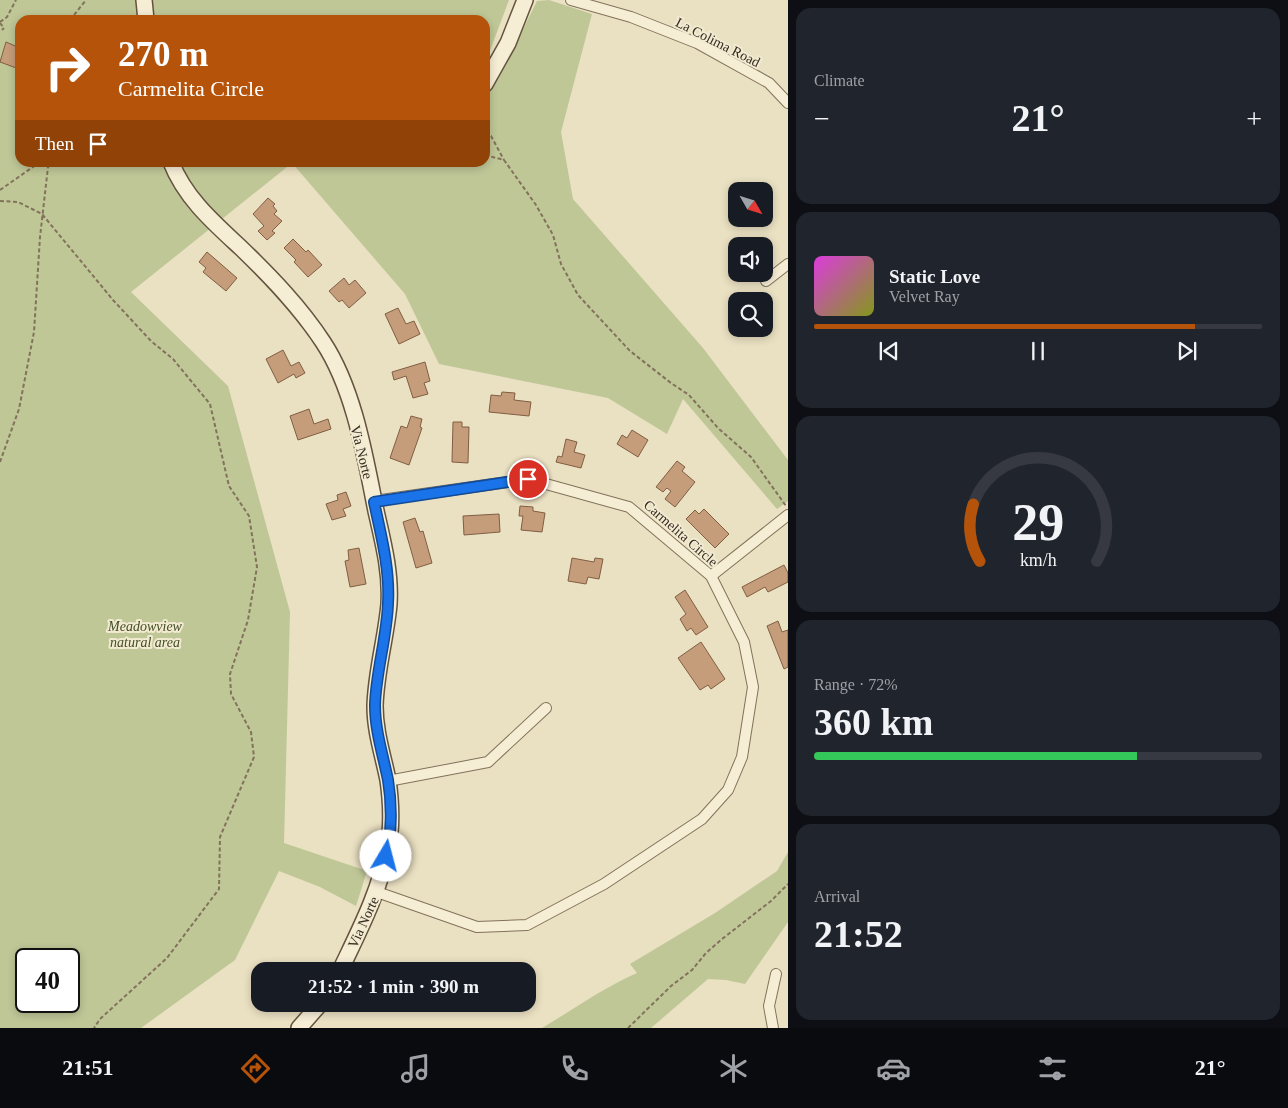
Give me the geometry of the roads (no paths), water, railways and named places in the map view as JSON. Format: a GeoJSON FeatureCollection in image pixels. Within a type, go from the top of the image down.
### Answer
{"type":"FeatureCollection","features":[{"type":"Feature","properties":{"kind":"street"},"geometry":{"type":"LineString","coordinates":[[144,0],[146,15]]}},
{"type":"Feature","properties":{"kind":"street"},"geometry":{"type":"LineString","coordinates":[[490,75],[508,43],[525,0]]}},
{"type":"Feature","properties":{"kind":"street","name":"La Colima Road"},"geometry":{"type":"LineString","coordinates":[[571,0],[631,16],[697,43],[768,83],[788,103]]}},
{"type":"Feature","properties":{"kind":"street","name":"Via Norte"},"geometry":{"type":"LineString","coordinates":[[174,167],[184,188],[214,224],[299,308],[324,344],[337,368],[350,402],[374,502],[388,568],[388,604],[375,706],[379,744],[388,781],[389,846],[377,892],[344,962]]}},
{"type":"Feature","properties":{"kind":"street"},"geometry":{"type":"LineString","coordinates":[[773,276],[788,264]]}},
{"type":"Feature","properties":{"kind":"street","name":"Carmelita Circle"},"geometry":{"type":"LineString","coordinates":[[374,502],[528,479],[629,507],[711,576],[744,642],[753,687],[742,757],[728,790],[702,819],[604,884],[528,925],[477,927],[377,892]]}},
{"type":"Feature","properties":{"kind":"street"},"geometry":{"type":"LineString","coordinates":[[711,576],[788,515]]}},
{"type":"Feature","properties":{"kind":"street"},"geometry":{"type":"LineString","coordinates":[[388,781],[488,762],[546,708]]}},
{"type":"Feature","properties":{"kind":"street"},"geometry":{"type":"LineString","coordinates":[[773,1028],[769,1006],[776,974]]}},
{"type":"Feature","properties":{"kind":"street"},"geometry":{"type":"LineString","coordinates":[[299,1028],[313,1012]]}},
{"type":"Feature","properties":{"kind":"park label","name":"Meadowview natural area"},"geometry":{"type":"Point","coordinates":[145,634]}}]}
